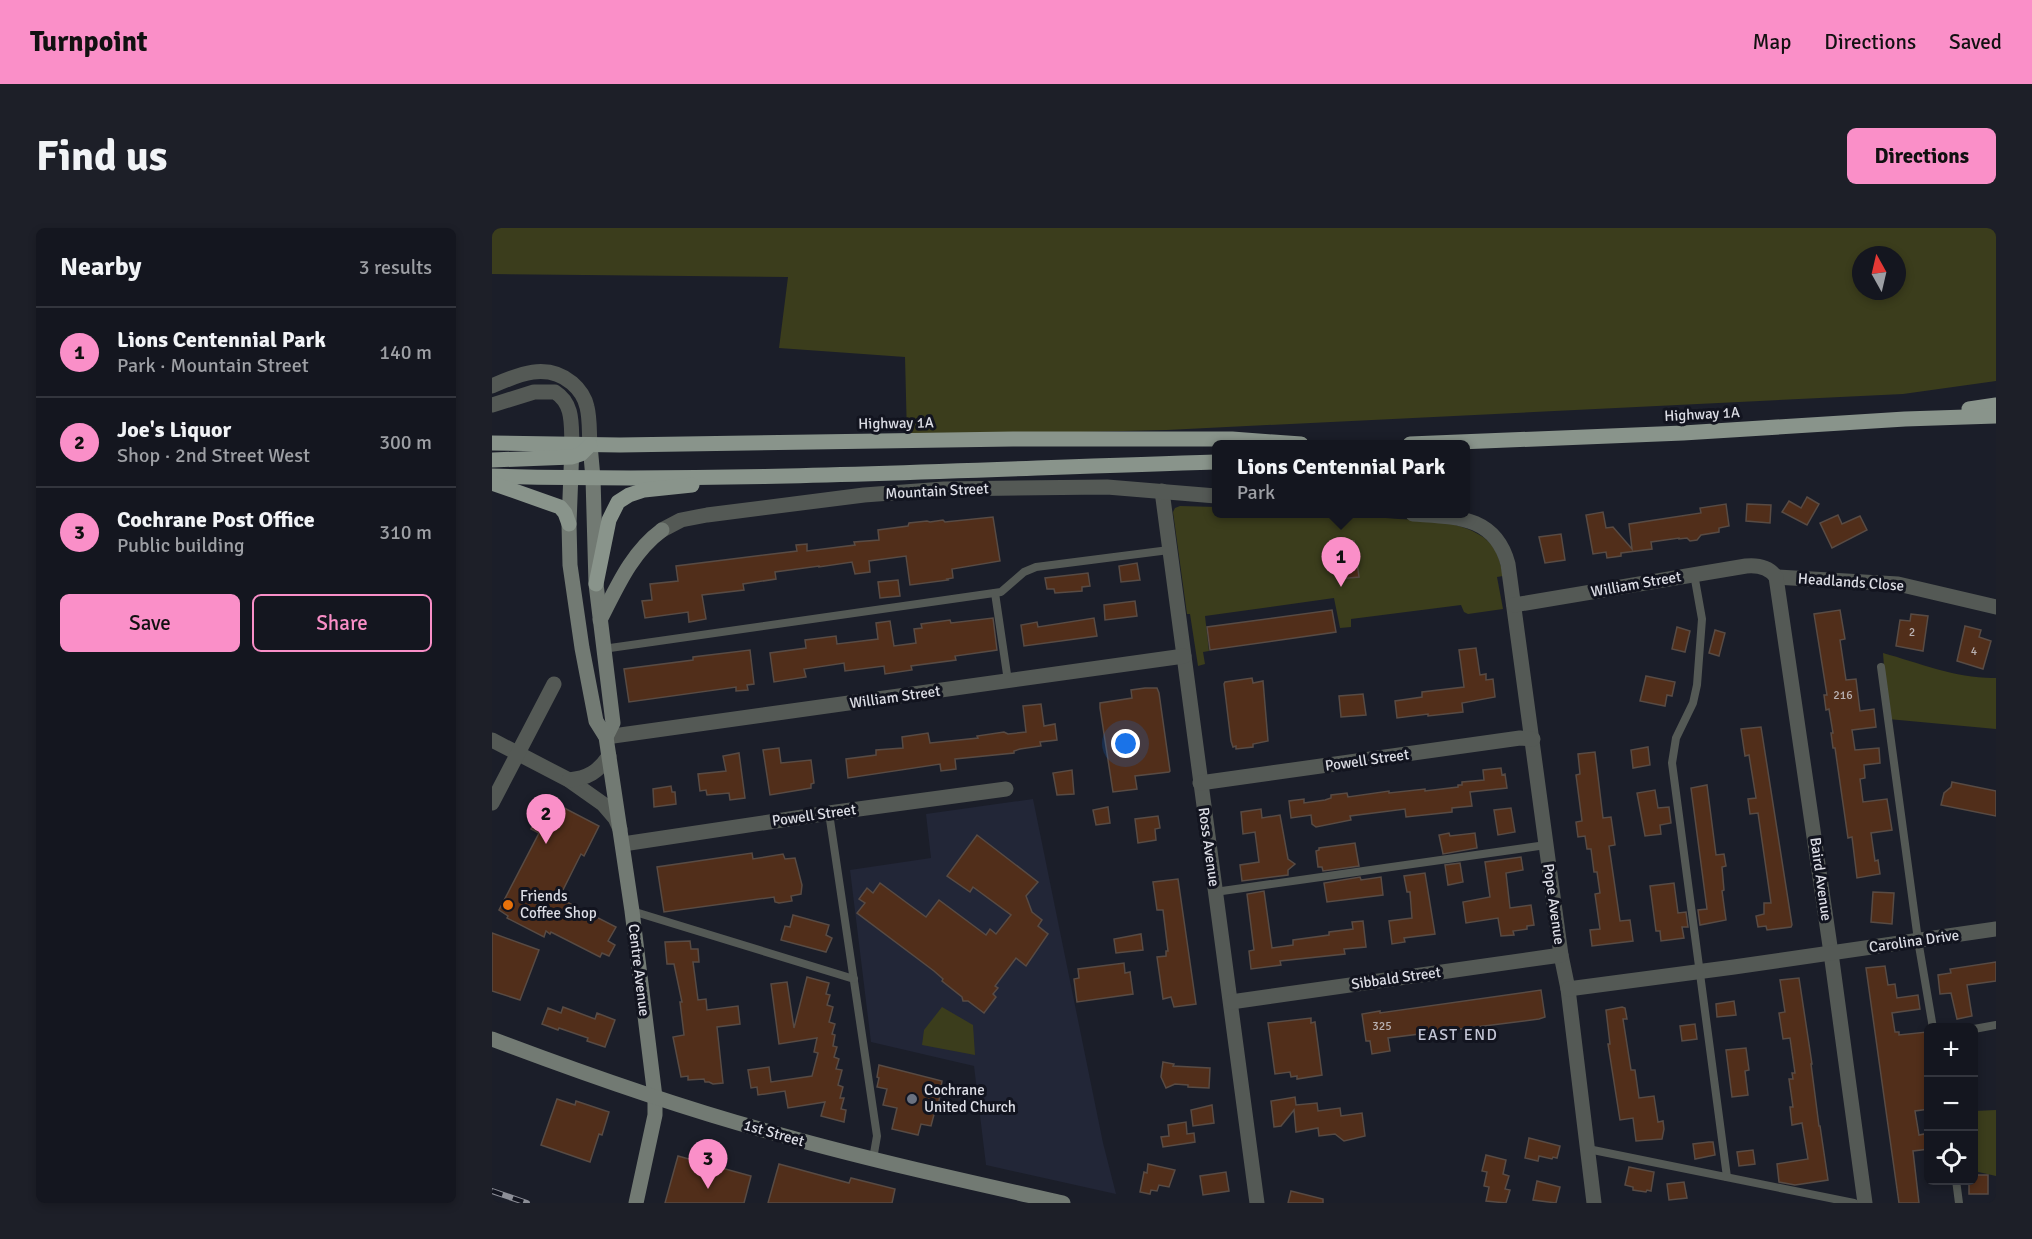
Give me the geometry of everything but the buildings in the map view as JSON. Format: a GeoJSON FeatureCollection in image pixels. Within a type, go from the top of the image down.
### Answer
{"type":"FeatureCollection","features":[{"type":"Feature","properties":{"kind":"main road"},"geometry":{"type":"LineString","coordinates":[[1905,419],[1996,405]]}},
{"type":"Feature","properties":{"kind":"main road","name":"Highway 1A"},"geometry":{"type":"LineString","coordinates":[[1470,442],[1996,416]]}},
{"type":"Feature","properties":{"kind":"main road","name":"Highway 1A"},"geometry":{"type":"LineString","coordinates":[[590,445],[1012,439],[1246,440]]}},
{"type":"Feature","properties":{"kind":"main road"},"geometry":{"type":"LineString","coordinates":[[492,444],[572,451],[581,454],[590,445]]}},
{"type":"Feature","properties":{"kind":"main road","name":"Centre Avenue"},"geometry":{"type":"LineString","coordinates":[[590,445],[596,584],[613,723],[606,737]]}},
{"type":"Feature","properties":{"kind":"main road"},"geometry":{"type":"LineString","coordinates":[[492,460],[572,451]]}},
{"type":"Feature","properties":{"kind":"main road","name":"Centre Avenue"},"geometry":{"type":"LineString","coordinates":[[572,451],[568,524],[570,565],[582,648],[596,721],[606,737],[622,837],[655,1097],[655,1115],[636,1203]]}},
{"type":"Feature","properties":{"kind":"main road"},"geometry":{"type":"LineString","coordinates":[[492,476],[593,478],[786,475],[1212,462]]}},
{"type":"Feature","properties":{"kind":"main road"},"geometry":{"type":"LineString","coordinates":[[596,584],[609,520],[615,506],[624,498],[644,490],[786,475]]}},
{"type":"Feature","properties":{"kind":"main road"},"geometry":{"type":"LineString","coordinates":[[492,483],[560,507],[565,513],[568,524]]}},
{"type":"Feature","properties":{"kind":"main road"},"geometry":{"type":"LineString","coordinates":[[600,620],[633,559],[641,548],[662,530]]}},
{"type":"Feature","properties":{"kind":"main road","name":"1st Street"},"geometry":{"type":"LineString","coordinates":[[492,1039],[655,1097],[779,1135],[1063,1203]]}},
{"type":"Feature","properties":{"kind":"street"},"geometry":{"type":"LineString","coordinates":[[492,386],[540,370],[563,376],[575,386],[587,406],[590,445]]}},
{"type":"Feature","properties":{"kind":"street"},"geometry":{"type":"LineString","coordinates":[[492,405],[534,392],[555,392],[566,402],[570,411],[572,451]]}},
{"type":"Feature","properties":{"kind":"street","name":"Mountain Street"},"geometry":{"type":"LineString","coordinates":[[662,530],[681,520],[707,515],[918,490],[1079,487],[1212,496]]}},
{"type":"Feature","properties":{"kind":"street","name":"Ross Avenue"},"geometry":{"type":"LineString","coordinates":[[1162,491],[1257,1203]]}},
{"type":"Feature","properties":{"kind":"street"},"geometry":{"type":"LineString","coordinates":[[1454,518],[1480,525],[1499,542],[1506,555],[1514,605]]}},
{"type":"Feature","properties":{"kind":"street","name":"William Street"},"geometry":{"type":"LineString","coordinates":[[1514,605],[1746,566],[1759,566],[1770,570],[1776,577]]}},
{"type":"Feature","properties":{"kind":"street","name":"Headlands Close"},"geometry":{"type":"LineString","coordinates":[[1776,577],[1898,584],[1996,607]]}},
{"type":"Feature","properties":{"kind":"street","name":"Baird Avenue"},"geometry":{"type":"LineString","coordinates":[[1776,577],[1832,953],[1865,1203]]}},
{"type":"Feature","properties":{"kind":"street","name":"Pope Avenue"},"geometry":{"type":"LineString","coordinates":[[1514,605],[1561,956],[1568,989],[1594,1203]]}},
{"type":"Feature","properties":{"kind":"street","name":"William Street"},"geometry":{"type":"LineString","coordinates":[[606,737],[1184,656]]}},
{"type":"Feature","properties":{"kind":"street"},"geometry":{"type":"LineString","coordinates":[[492,803],[554,684]]}},
{"type":"Feature","properties":{"kind":"street","name":"Powell Street"},"geometry":{"type":"LineString","coordinates":[[1200,783],[1520,738],[1533,739]]}},
{"type":"Feature","properties":{"kind":"street"},"geometry":{"type":"LineString","coordinates":[[492,740],[569,780],[603,804],[615,818],[622,837]]}},
{"type":"Feature","properties":{"kind":"street"},"geometry":{"type":"LineString","coordinates":[[569,780],[590,776],[609,756]]}},
{"type":"Feature","properties":{"kind":"street","name":"Powell Street"},"geometry":{"type":"LineString","coordinates":[[622,837],[829,813],[1006,789]]}},
{"type":"Feature","properties":{"kind":"street","name":"Carolina Drive"},"geometry":{"type":"LineString","coordinates":[[1832,953],[1996,929]]}},
{"type":"Feature","properties":{"kind":"street"},"geometry":{"type":"LineString","coordinates":[[1568,989],[1832,953]]}},
{"type":"Feature","properties":{"kind":"street","name":"Sibbald Street"},"geometry":{"type":"LineString","coordinates":[[1231,1002],[1561,956]]}},
{"type":"Feature","properties":{"kind":"lane"},"geometry":{"type":"LineString","coordinates":[[603,649],[1001,592],[1024,572],[1036,567],[1169,550]]}},
{"type":"Feature","properties":{"kind":"lane"},"geometry":{"type":"LineString","coordinates":[[1694,574],[1702,619],[1697,685],[1693,703],[1676,738],[1672,763],[1727,1177]]}},
{"type":"Feature","properties":{"kind":"lane"},"geometry":{"type":"LineString","coordinates":[[995,592],[1008,681]]}},
{"type":"Feature","properties":{"kind":"lane"},"geometry":{"type":"LineString","coordinates":[[1881,667],[1918,940],[1932,1023]]}},
{"type":"Feature","properties":{"kind":"lane"},"geometry":{"type":"LineString","coordinates":[[829,813],[877,1136],[873,1159]]}},
{"type":"Feature","properties":{"kind":"lane"},"geometry":{"type":"LineString","coordinates":[[1215,892],[1546,845]]}},
{"type":"Feature","properties":{"kind":"lane"},"geometry":{"type":"LineString","coordinates":[[632,911],[854,979]]}},
{"type":"Feature","properties":{"kind":"lane"},"geometry":{"type":"LineString","coordinates":[[1978,1028],[1996,1025]]}},
{"type":"Feature","properties":{"kind":"lane"},"geometry":{"type":"LineString","coordinates":[[1588,1149],[1854,1203]]}},
{"type":"Feature","properties":{"kind":"lane"},"geometry":{"type":"LineString","coordinates":[[1957,1185],[1959,1203]]}},
{"type":"Feature","properties":{"kind":"shaded area"},"geometry":{"type":"Polygon","coordinates":[[[1033,799],[1103,1143],[1116,1194],[986,1165],[974,1066],[871,1042],[850,870],[931,858],[926,814],[1033,799]]]}},
{"type":"Feature","properties":{"kind":"green space"},"geometry":{"type":"Polygon","coordinates":[[[492,228],[1996,228],[1996,381],[1903,394],[1167,430],[907,436],[905,357],[779,348],[788,277],[492,274],[492,228]]]}},
{"type":"Feature","properties":{"kind":"green space"},"geometry":{"type":"Polygon","coordinates":[[[1180,506],[1212,507],[1212,518],[1379,518],[1461,526],[1483,537],[1492,545],[1497,554],[1503,576],[1497,577],[1503,609],[1468,614],[1464,612],[1461,605],[1351,619],[1351,627],[1340,628],[1334,598],[1205,616],[1209,651],[1203,652],[1205,664],[1198,666],[1190,614],[1187,614],[1173,512],[1180,506]]]}},
{"type":"Feature","properties":{"kind":"green space"},"geometry":{"type":"Polygon","coordinates":[[[1883,653],[1953,673],[1996,678],[1996,729],[1888,719],[1883,653]]]}},
{"type":"Feature","properties":{"kind":"green space"},"geometry":{"type":"Polygon","coordinates":[[[942,1007],[973,1025],[975,1055],[922,1045],[924,1030],[942,1007]]]}},
{"type":"Feature","properties":{"kind":"green space"},"geometry":{"type":"Polygon","coordinates":[[[1996,1110],[1996,1176],[1978,1172],[1978,1111],[1996,1110]]]}},
{"type":"Feature","properties":{"kind":"railway"},"geometry":{"type":"LineString","coordinates":[[492,1191],[527,1203]]}},
{"type":"Feature","properties":{"kind":"place","name":"Lions Centennial Park"},"geometry":{"type":"Point","coordinates":[1341,587]}},
{"type":"Feature","properties":{"kind":"place","name":"Joe's Liquor"},"geometry":{"type":"Point","coordinates":[546,844]}},
{"type":"Feature","properties":{"kind":"place","name":"Friends Coffee Shop"},"geometry":{"type":"Point","coordinates":[508,905]}},
{"type":"Feature","properties":{"kind":"place","name":"Cochrane United Church"},"geometry":{"type":"Point","coordinates":[912,1099]}},
{"type":"Feature","properties":{"kind":"place","name":"Cochrane Post Office"},"geometry":{"type":"Point","coordinates":[708,1189]}},
{"type":"Feature","properties":{"kind":"district","name":"EAST END"},"geometry":{"type":"Point","coordinates":[1458,1034]}}]}
